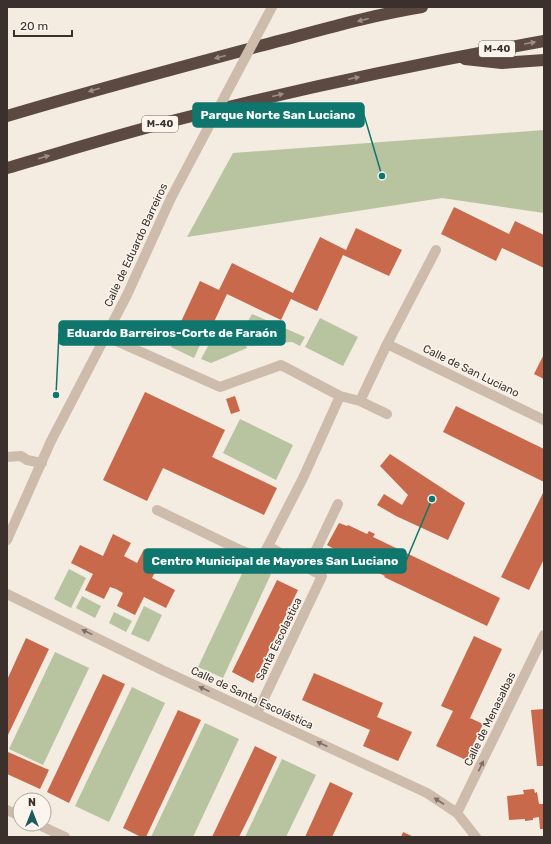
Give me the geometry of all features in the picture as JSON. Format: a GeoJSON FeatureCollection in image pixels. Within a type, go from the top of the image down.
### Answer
{"type":"FeatureCollection","features":[{"type":"Feature","properties":{"kind":"highway"},"geometry":{"type":"LineString","coordinates":[[7,116],[116,84],[405,9],[422,7]]}},
{"type":"Feature","properties":{"kind":"highway","name":"M-40"},"geometry":{"type":"LineString","coordinates":[[7,168],[163,123],[316,86],[450,58],[544,41]]}},
{"type":"Feature","properties":{"kind":"highway"},"geometry":{"type":"LineString","coordinates":[[450,58],[502,63],[544,60]]}},
{"type":"Feature","properties":{"kind":"street","name":"Calle de Eduardo Barreiros"},"geometry":{"type":"LineString","coordinates":[[7,540],[51,441],[127,295],[171,198],[272,7]]}},
{"type":"Feature","properties":{"kind":"street"},"geometry":{"type":"LineString","coordinates":[[360,401],[387,344],[436,250]]}},
{"type":"Feature","properties":{"kind":"street"},"geometry":{"type":"LineString","coordinates":[[105,336],[220,388],[281,365],[340,396],[360,401],[387,414]]}},
{"type":"Feature","properties":{"kind":"street","name":"Calle de San Luciano"},"geometry":{"type":"LineString","coordinates":[[387,344],[544,420]]}},
{"type":"Feature","properties":{"kind":"street"},"geometry":{"type":"LineString","coordinates":[[157,510],[260,558],[268,546],[303,478],[340,396]]}},
{"type":"Feature","properties":{"kind":"street"},"geometry":{"type":"LineString","coordinates":[[7,457],[21,456],[28,460],[42,463]]}},
{"type":"Feature","properties":{"kind":"street"},"geometry":{"type":"LineString","coordinates":[[319,574],[314,554],[338,504]]}},
{"type":"Feature","properties":{"kind":"street"},"geometry":{"type":"LineString","coordinates":[[268,546],[319,574]]}},
{"type":"Feature","properties":{"kind":"street","name":"Santa Escolastica"},"geometry":{"type":"LineString","coordinates":[[257,713],[319,574]]}},
{"type":"Feature","properties":{"kind":"street","name":"Calle de Santa Escolástica"},"geometry":{"type":"LineString","coordinates":[[7,594],[162,670],[427,793],[458,813],[476,837]]}},
{"type":"Feature","properties":{"kind":"street","name":"Calle de Menasalbas"},"geometry":{"type":"LineString","coordinates":[[458,813],[544,635]]}},
{"type":"Feature","properties":{"kind":"street"},"geometry":{"type":"LineString","coordinates":[[52,831],[65,837]]}},
{"type":"Feature","properties":{"kind":"green space"},"geometry":{"type":"Polygon","coordinates":[[[544,130],[544,213],[442,198],[187,237],[233,153],[544,130]]]}},
{"type":"Feature","properties":{"kind":"green space"},"geometry":{"type":"Polygon","coordinates":[[[252,314],[305,337],[300,346],[292,342],[271,343],[270,340],[252,346],[244,328],[252,314]]]}},
{"type":"Feature","properties":{"kind":"green space"},"geometry":{"type":"Polygon","coordinates":[[[320,318],[358,337],[343,366],[305,347],[320,318]]]}},
{"type":"Feature","properties":{"kind":"green space"},"geometry":{"type":"Polygon","coordinates":[[[221,322],[240,331],[247,348],[211,363],[201,359],[221,322]]]}},
{"type":"Feature","properties":{"kind":"green space"},"geometry":{"type":"Polygon","coordinates":[[[178,332],[201,343],[194,358],[171,347],[178,332]]]}},
{"type":"Feature","properties":{"kind":"green space"},"geometry":{"type":"Polygon","coordinates":[[[240,419],[293,445],[276,480],[223,453],[240,419]]]}},
{"type":"Feature","properties":{"kind":"green space"},"geometry":{"type":"Polygon","coordinates":[[[247,563],[271,574],[223,678],[198,667],[247,563]]]}},
{"type":"Feature","properties":{"kind":"green space"},"geometry":{"type":"Polygon","coordinates":[[[69,569],[86,578],[71,608],[54,599],[69,569]]]}},
{"type":"Feature","properties":{"kind":"green space"},"geometry":{"type":"Polygon","coordinates":[[[82,596],[101,606],[95,618],[76,608],[82,596]]]}},
{"type":"Feature","properties":{"kind":"green space"},"geometry":{"type":"Polygon","coordinates":[[[144,606],[162,615],[149,642],[131,634],[144,606]]]}},
{"type":"Feature","properties":{"kind":"green space"},"geometry":{"type":"Polygon","coordinates":[[[114,612],[132,621],[126,632],[109,623],[114,612]]]}},
{"type":"Feature","properties":{"kind":"green space"},"geometry":{"type":"Polygon","coordinates":[[[55,652],[89,668],[43,765],[9,749],[55,652]]]}},
{"type":"Feature","properties":{"kind":"green space"},"geometry":{"type":"Polygon","coordinates":[[[132,687],[165,703],[109,822],[75,806],[132,687]]]}},
{"type":"Feature","properties":{"kind":"green space"},"geometry":{"type":"Polygon","coordinates":[[[205,723],[239,739],[193,837],[151,837],[205,723]]]}},
{"type":"Feature","properties":{"kind":"green space"},"geometry":{"type":"Polygon","coordinates":[[[282,759],[316,775],[286,837],[245,837],[282,759]]]}},
{"type":"Feature","properties":{"kind":"building"},"geometry":{"type":"Polygon","coordinates":[[[454,207],[509,234],[515,221],[544,235],[544,268],[502,248],[496,261],[441,234],[454,207]]]}},
{"type":"Feature","properties":{"kind":"building"},"geometry":{"type":"Polygon","coordinates":[[[356,228],[402,250],[389,276],[343,255],[317,311],[291,299],[281,320],[227,294],[206,339],[179,326],[200,281],[219,290],[232,263],[293,293],[320,237],[346,250],[356,228]]]}},
{"type":"Feature","properties":{"kind":"building"},"geometry":{"type":"Polygon","coordinates":[[[544,354],[544,379],[534,374],[544,354]]]}},
{"type":"Feature","properties":{"kind":"building"},"geometry":{"type":"Polygon","coordinates":[[[145,392],[225,430],[212,457],[277,488],[264,515],[163,468],[147,501],[103,480],[145,392]]]}},
{"type":"Feature","properties":{"kind":"building"},"geometry":{"type":"Polygon","coordinates":[[[235,396],[240,411],[231,414],[226,399],[235,396]]]}},
{"type":"Feature","properties":{"kind":"building"},"geometry":{"type":"Polygon","coordinates":[[[456,406],[544,449],[544,482],[443,432],[456,406]]]}},
{"type":"Feature","properties":{"kind":"building"},"geometry":{"type":"Polygon","coordinates":[[[390,454],[465,503],[448,540],[396,516],[377,505],[384,494],[402,505],[408,495],[380,466],[390,454]]]}},
{"type":"Feature","properties":{"kind":"building"},"geometry":{"type":"Polygon","coordinates":[[[544,491],[544,559],[529,590],[501,577],[544,491]]]}},
{"type":"Feature","properties":{"kind":"building"},"geometry":{"type":"Polygon","coordinates":[[[339,523],[348,525],[367,534],[369,531],[375,534],[373,537],[500,598],[487,626],[335,552],[336,550],[327,545],[339,523]]]}},
{"type":"Feature","properties":{"kind":"building"},"geometry":{"type":"Polygon","coordinates":[[[113,534],[131,543],[124,556],[137,563],[144,549],[162,558],[152,578],[175,590],[166,608],[144,597],[135,615],[117,606],[123,593],[116,589],[110,587],[104,599],[85,590],[93,574],[71,563],[80,545],[103,556],[113,534]]]}},
{"type":"Feature","properties":{"kind":"building"},"geometry":{"type":"Polygon","coordinates":[[[277,580],[298,590],[253,683],[232,672],[277,580]]]}},
{"type":"Feature","properties":{"kind":"building"},"geometry":{"type":"Polygon","coordinates":[[[474,636],[502,649],[470,718],[483,724],[466,760],[436,746],[453,711],[441,706],[474,636]]]}},
{"type":"Feature","properties":{"kind":"building"},"geometry":{"type":"Polygon","coordinates":[[[26,638],[49,649],[7,737],[7,680],[26,638]]]}},
{"type":"Feature","properties":{"kind":"building"},"geometry":{"type":"Polygon","coordinates":[[[314,673],[383,703],[377,717],[412,732],[398,761],[363,746],[370,730],[302,700],[314,673]]]}},
{"type":"Feature","properties":{"kind":"building"},"geometry":{"type":"Polygon","coordinates":[[[103,674],[125,684],[69,803],[52,794],[52,792],[47,792],[103,674]]]}},
{"type":"Feature","properties":{"kind":"building"},"geometry":{"type":"Polygon","coordinates":[[[544,709],[544,766],[537,766],[531,710],[544,709]]]}},
{"type":"Feature","properties":{"kind":"building"},"geometry":{"type":"Polygon","coordinates":[[[178,710],[201,720],[146,837],[141,837],[123,828],[178,710]]]}},
{"type":"Feature","properties":{"kind":"building"},"geometry":{"type":"Polygon","coordinates":[[[255,746],[277,757],[250,815],[239,837],[212,837],[255,746]]]}},
{"type":"Feature","properties":{"kind":"building"},"geometry":{"type":"Polygon","coordinates":[[[8,752],[49,770],[40,789],[7,774],[8,752]]]}},
{"type":"Feature","properties":{"kind":"building"},"geometry":{"type":"Polygon","coordinates":[[[330,782],[353,793],[332,837],[305,837],[330,782]]]}},
{"type":"Feature","properties":{"kind":"building"},"geometry":{"type":"Polygon","coordinates":[[[534,789],[535,793],[537,792],[539,804],[544,804],[544,829],[540,829],[539,817],[533,818],[533,820],[525,821],[525,819],[509,820],[507,796],[524,794],[523,790],[534,789]]]}},
{"type":"Feature","properties":{"kind":"building"},"geometry":{"type":"Polygon","coordinates":[[[403,832],[414,837],[401,837],[403,832]]]}},
{"type":"Feature","properties":{"kind":"place","name":"Parque Norte San Luciano"},"geometry":{"type":"Point","coordinates":[382,176]}},
{"type":"Feature","properties":{"kind":"place","name":"Eduardo Barreiros-Corte de Faraón"},"geometry":{"type":"Point","coordinates":[56,395]}},
{"type":"Feature","properties":{"kind":"place","name":"Centro Municipal de Mayores San Luciano"},"geometry":{"type":"Point","coordinates":[432,499]}}]}
